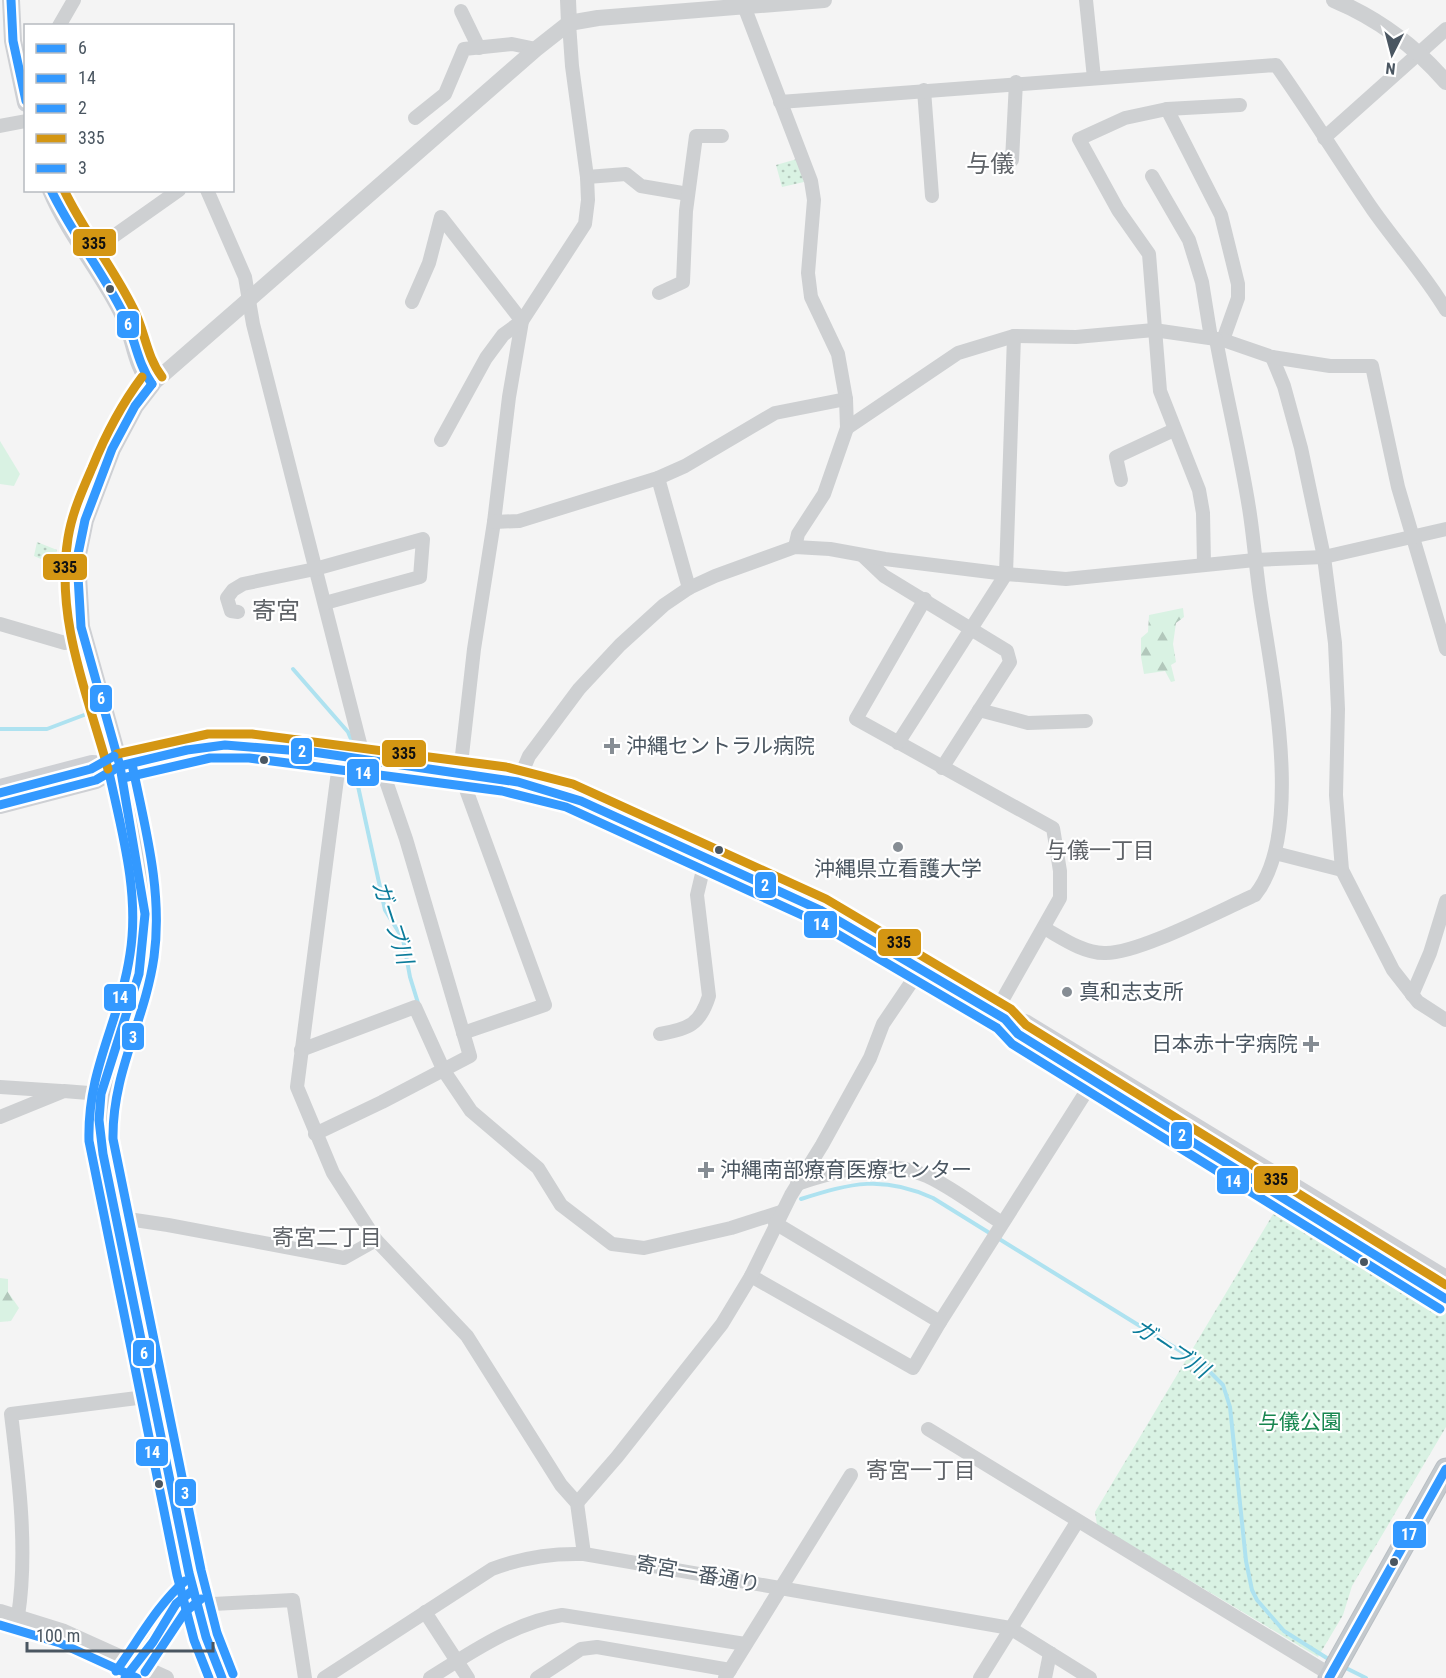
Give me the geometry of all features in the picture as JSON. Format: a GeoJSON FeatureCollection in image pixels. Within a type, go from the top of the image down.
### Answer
{"type":"FeatureCollection","features":[{"type":"Feature","properties":{"kind":"highway"},"geometry":{"type":"LineString","coordinates":[[1334,1669],[1443,1483]]}},
{"type":"Feature","properties":{"kind":"main road"},"geometry":{"type":"LineString","coordinates":[[11,0],[6,22],[20,46],[24,84]]}},
{"type":"Feature","properties":{"kind":"main road"},"geometry":{"type":"LineString","coordinates":[[52,192],[125,317],[137,362],[152,384],[135,406],[112,450],[82,530],[76,578],[85,639],[120,766],[141,884],[145,926],[139,974],[101,1094],[101,1140],[196,1599],[211,1656],[222,1678]]}},
{"type":"Feature","properties":{"kind":"main road"},"geometry":{"type":"LineString","coordinates":[[0,805],[96,780],[120,766],[187,750],[225,745],[364,759],[518,782],[581,801],[820,910],[1000,1016],[1018,1034],[1097,1075],[1446,1279]]}},
{"type":"Feature","properties":{"kind":"main road"},"geometry":{"type":"LineString","coordinates":[[0,788],[92,764],[120,766]]}},
{"type":"Feature","properties":{"kind":"main road"},"geometry":{"type":"LineString","coordinates":[[1097,1075],[1446,1299]]}},
{"type":"Feature","properties":{"kind":"street"},"geometry":{"type":"LineString","coordinates":[[60,24],[74,0]]}},
{"type":"Feature","properties":{"kind":"street"},"geometry":{"type":"LineString","coordinates":[[441,440],[486,358],[503,335],[522,321],[585,224],[588,200],[587,177],[572,66],[568,0]]}},
{"type":"Feature","properties":{"kind":"street"},"geometry":{"type":"LineString","coordinates":[[152,384],[536,49],[569,23],[824,0]]}},
{"type":"Feature","properties":{"kind":"street"},"geometry":{"type":"LineString","coordinates":[[1086,0],[1094,78]]}},
{"type":"Feature","properties":{"kind":"street"},"geometry":{"type":"LineString","coordinates":[[1334,0],[1383,26],[1419,54],[1446,82]]}},
{"type":"Feature","properties":{"kind":"street"},"geometry":{"type":"LineString","coordinates":[[744,6],[811,181],[814,200],[808,273],[811,297],[838,354],[846,399],[847,428],[824,494],[798,534],[795,546]]}},
{"type":"Feature","properties":{"kind":"street"},"geometry":{"type":"LineString","coordinates":[[460,11],[479,48]]}},
{"type":"Feature","properties":{"kind":"street"},"geometry":{"type":"LineString","coordinates":[[1324,138],[1446,29]]}},
{"type":"Feature","properties":{"kind":"street"},"geometry":{"type":"LineString","coordinates":[[414,118],[445,94],[464,49],[512,44],[536,49]]}},
{"type":"Feature","properties":{"kind":"street"},"geometry":{"type":"LineString","coordinates":[[780,102],[1016,82],[1276,65],[1324,138],[1399,246],[1431,285],[1446,310]]}},
{"type":"Feature","properties":{"kind":"street"},"geometry":{"type":"LineString","coordinates":[[1012,160],[1016,82]]}},
{"type":"Feature","properties":{"kind":"street"},"geometry":{"type":"LineString","coordinates":[[924,90],[932,196]]}},
{"type":"Feature","properties":{"kind":"street"},"geometry":{"type":"LineString","coordinates":[[1204,565],[1203,513],[1199,490],[1160,391],[1154,330],[1155,300],[1149,254],[1118,210],[1079,139],[1125,118],[1167,109],[1240,105]]}},
{"type":"Feature","properties":{"kind":"street"},"geometry":{"type":"LineString","coordinates":[[1167,109],[1221,215],[1238,284],[1238,298],[1217,339]]}},
{"type":"Feature","properties":{"kind":"street"},"geometry":{"type":"LineString","coordinates":[[0,126],[24,121]]}},
{"type":"Feature","properties":{"kind":"street"},"geometry":{"type":"LineString","coordinates":[[659,293],[683,282],[688,194],[696,136],[722,136]]}},
{"type":"Feature","properties":{"kind":"street"},"geometry":{"type":"LineString","coordinates":[[587,177],[626,174],[641,186],[688,194]]}},
{"type":"Feature","properties":{"kind":"street"},"geometry":{"type":"LineString","coordinates":[[1044,928],[1077,945],[1103,954],[1131,949],[1255,895],[1265,883],[1275,853],[1281,815],[1278,704],[1249,508],[1217,339],[1190,240],[1152,176]]}},
{"type":"Feature","properties":{"kind":"street"},"geometry":{"type":"LineString","coordinates":[[87,255],[176,192]]}},
{"type":"Feature","properties":{"kind":"street"},"geometry":{"type":"LineString","coordinates":[[208,192],[245,277],[253,324],[364,759]]}},
{"type":"Feature","properties":{"kind":"street"},"geometry":{"type":"LineString","coordinates":[[412,302],[423,280],[441,217],[522,321],[509,397],[494,522],[474,649],[460,773],[545,1005],[464,1033]]}},
{"type":"Feature","properties":{"kind":"street"},"geometry":{"type":"LineString","coordinates":[[847,428],[958,353],[1014,336],[1076,337],[1154,330],[1217,339],[1272,357],[1330,366],[1372,366],[1411,537],[1446,649]]}},
{"type":"Feature","properties":{"kind":"street"},"geometry":{"type":"LineString","coordinates":[[898,743],[1006,574],[1014,336]]}},
{"type":"Feature","properties":{"kind":"street"},"geometry":{"type":"LineString","coordinates":[[1272,357],[1284,386],[1301,448],[1324,557],[1335,642],[1338,710],[1336,795],[1342,870],[1393,970],[1412,995],[1446,1020]]}},
{"type":"Feature","properties":{"kind":"street"},"geometry":{"type":"LineString","coordinates":[[494,522],[519,521],[658,478],[685,466],[775,413],[846,399]]}},
{"type":"Feature","properties":{"kind":"street"},"geometry":{"type":"LineString","coordinates":[[1121,480],[1116,457],[1174,430]]}},
{"type":"Feature","properties":{"kind":"street"},"geometry":{"type":"LineString","coordinates":[[658,478],[689,588]]}},
{"type":"Feature","properties":{"kind":"street"},"geometry":{"type":"LineString","coordinates":[[518,782],[529,756],[579,689],[629,637],[664,605],[689,588],[795,546],[1006,574],[1066,579],[1255,560],[1324,557],[1446,530]]}},
{"type":"Feature","properties":{"kind":"street"},"geometry":{"type":"LineString","coordinates":[[238,612],[231,611],[227,598],[233,590],[243,584],[315,569],[423,539],[420,577],[325,603]]}},
{"type":"Feature","properties":{"kind":"street"},"geometry":{"type":"LineString","coordinates":[[863,556],[884,576],[1008,651],[1010,662],[942,768]]}},
{"type":"Feature","properties":{"kind":"street"},"geometry":{"type":"LineString","coordinates":[[925,599],[856,719],[1053,828],[1060,871],[1060,898],[1000,1016]]}},
{"type":"Feature","properties":{"kind":"street"},"geometry":{"type":"LineString","coordinates":[[0,624],[65,643],[85,639]]}},
{"type":"Feature","properties":{"kind":"street"},"geometry":{"type":"LineString","coordinates":[[979,710],[1028,723],[1086,721]]}},
{"type":"Feature","properties":{"kind":"street"},"geometry":{"type":"LineString","coordinates":[[340,756],[297,1086],[333,1173],[376,1240],[467,1336],[561,1485],[577,1503],[584,1554]]}},
{"type":"Feature","properties":{"kind":"street"},"geometry":{"type":"LineString","coordinates":[[315,1134],[470,1056],[450,996],[406,839],[386,781],[387,763]]}},
{"type":"Feature","properties":{"kind":"street"},"geometry":{"type":"LineString","coordinates":[[1275,853],[1342,870]]}},
{"type":"Feature","properties":{"kind":"street"},"geometry":{"type":"LineString","coordinates":[[660,1034],[687,1029],[704,1010],[709,996],[697,895],[706,857]]}},
{"type":"Feature","properties":{"kind":"street"},"geometry":{"type":"LineString","coordinates":[[1412,995],[1431,952],[1446,902]]}},
{"type":"Feature","properties":{"kind":"street"},"geometry":{"type":"LineString","coordinates":[[577,1503],[617,1457],[722,1324],[751,1276],[794,1189],[822,1145],[870,1058],[883,1024],[921,968]]}},
{"type":"Feature","properties":{"kind":"street"},"geometry":{"type":"LineString","coordinates":[[301,1050],[415,1007],[444,1071],[471,1111],[538,1168],[561,1205],[612,1244],[644,1248],[780,1215],[940,1322]]}},
{"type":"Feature","properties":{"kind":"street"},"geometry":{"type":"LineString","coordinates":[[751,1276],[913,1368],[989,1243],[1097,1075]]}},
{"type":"Feature","properties":{"kind":"street"},"geometry":{"type":"LineString","coordinates":[[0,1087],[101,1094]]}},
{"type":"Feature","properties":{"kind":"street"},"geometry":{"type":"LineString","coordinates":[[0,1117],[64,1091]]}},
{"type":"Feature","properties":{"kind":"street"},"geometry":{"type":"LineString","coordinates":[[794,1189],[869,1166],[906,1169],[928,1176],[1000,1226]]}},
{"type":"Feature","properties":{"kind":"street"},"geometry":{"type":"LineString","coordinates":[[117,1221],[128,1219],[168,1225],[344,1258],[376,1240]]}},
{"type":"Feature","properties":{"kind":"street"},"geometry":{"type":"LineString","coordinates":[[18,1616],[22,1574],[18,1469],[11,1414],[153,1396]]}},
{"type":"Feature","properties":{"kind":"street"},"geometry":{"type":"LineString","coordinates":[[928,1429],[1077,1522],[1334,1669]]}},
{"type":"Feature","properties":{"kind":"street"},"geometry":{"type":"LineString","coordinates":[[537,1678],[582,1649],[597,1647],[727,1674],[783,1589],[851,1475]]}},
{"type":"Feature","properties":{"kind":"street"},"geometry":{"type":"LineString","coordinates":[[980,1678],[1077,1522]]}},
{"type":"Feature","properties":{"kind":"street","name":"寄宮一番通り"},"geometry":{"type":"LineString","coordinates":[[324,1678],[492,1569],[519,1559],[548,1554],[584,1554],[1010,1628],[1088,1678]]}},
{"type":"Feature","properties":{"kind":"street"},"geometry":{"type":"LineString","coordinates":[[130,1671],[176,1604],[196,1599],[213,1604],[293,1600],[305,1678]]}},
{"type":"Feature","properties":{"kind":"street"},"geometry":{"type":"LineString","coordinates":[[0,1612],[64,1632],[130,1671],[166,1678]]}},
{"type":"Feature","properties":{"kind":"street"},"geometry":{"type":"LineString","coordinates":[[425,1612],[468,1678]]}},
{"type":"Feature","properties":{"kind":"street"},"geometry":{"type":"LineString","coordinates":[[430,1678],[504,1636],[546,1617],[562,1615],[745,1644]]}},
{"type":"Feature","properties":{"kind":"street"},"geometry":{"type":"LineString","coordinates":[[1045,1678],[1050,1653]]}},
{"type":"Feature","properties":{"kind":"green space"},"geometry":{"type":"Polygon","coordinates":[[[797,159],[804,182],[782,187],[776,165],[797,159]]]}},
{"type":"Feature","properties":{"kind":"green space"},"geometry":{"type":"Polygon","coordinates":[[[0,441],[20,474],[14,486],[0,484],[0,441]]]}},
{"type":"Feature","properties":{"kind":"green space"},"geometry":{"type":"Polygon","coordinates":[[[37,542],[57,550],[55,565],[34,556],[37,542]]]}},
{"type":"Feature","properties":{"kind":"green space"},"geometry":{"type":"Polygon","coordinates":[[[1183,608],[1184,617],[1176,623],[1173,644],[1176,662],[1171,665],[1175,681],[1171,682],[1165,671],[1144,674],[1141,638],[1148,632],[1149,615],[1183,608]]]}},
{"type":"Feature","properties":{"kind":"green space","name":"与儀公園"},"geometry":{"type":"Polygon","coordinates":[[[1275,1211],[1393,1288],[1419,1297],[1446,1313],[1446,1427],[1352,1586],[1343,1615],[1318,1657],[1097,1525],[1095,1512],[1275,1211]]]}},
{"type":"Feature","properties":{"kind":"green space"},"geometry":{"type":"Polygon","coordinates":[[[0,1278],[8,1279],[8,1292],[19,1308],[11,1321],[0,1322],[0,1278]]]}},
{"type":"Feature","properties":{"kind":"waterway","name":"ガーブ川"},"geometry":{"type":"LineString","coordinates":[[293,669],[348,732],[351,739]]}},
{"type":"Feature","properties":{"kind":"waterway","name":"ガーブ川"},"geometry":{"type":"LineString","coordinates":[[0,729],[47,729],[84,715]]}},
{"type":"Feature","properties":{"kind":"waterway","name":"ガーブ川"},"geometry":{"type":"LineString","coordinates":[[356,777],[385,910],[403,939],[410,977],[418,1003]]}},
{"type":"Feature","properties":{"kind":"waterway","name":"ガーブ川"},"geometry":{"type":"LineString","coordinates":[[801,1199],[836,1189],[867,1184],[898,1186],[933,1198],[1203,1365],[1223,1385],[1230,1407],[1246,1561],[1252,1590],[1257,1600],[1284,1631],[1330,1660]]}},
{"type":"Feature","properties":{"kind":"waterway","name":"ガーブ川"},"geometry":{"type":"LineString","coordinates":[[1342,1666],[1366,1678]]}},
{"type":"Feature","properties":{"kind":"transit line","name":"6"},"geometry":{"type":"LineString","coordinates":[[11,0],[13,41],[24,92]]}},
{"type":"Feature","properties":{"kind":"transit line","name":"6"},"geometry":{"type":"LineString","coordinates":[[52,192],[124,315],[143,368],[152,384]]}},
{"type":"Feature","properties":{"kind":"transit line","name":"335"},"geometry":{"type":"LineString","coordinates":[[65,192],[125,293],[137,316],[152,360],[162,377]]}},
{"type":"Feature","properties":{"kind":"transit line","name":"335"},"geometry":{"type":"LineString","coordinates":[[108,769],[75,655],[69,626],[65,568],[68,538],[81,494],[102,444],[142,377]]}},
{"type":"Feature","properties":{"kind":"transit line","name":"6"},"geometry":{"type":"LineString","coordinates":[[152,384],[135,406],[112,449],[85,520],[77,559],[81,627],[120,766],[145,914],[139,974],[101,1094],[99,1120],[103,1154],[189,1573],[206,1637],[222,1678]]}},
{"type":"Feature","properties":{"kind":"transit line","name":"335"},"geometry":{"type":"LineString","coordinates":[[117,754],[208,734],[252,734],[506,767],[573,784],[826,899],[1011,1009],[1026,1025],[1446,1285]]}},
{"type":"Feature","properties":{"kind":"transit line","name":"2"},"geometry":{"type":"LineString","coordinates":[[0,805],[96,780],[120,766],[187,750],[225,745],[313,752],[518,782],[581,801],[820,910],[1005,1019],[1018,1034],[1446,1299]]}},
{"type":"Feature","properties":{"kind":"transit line","name":"3"},"geometry":{"type":"LineString","coordinates":[[0,793],[91,769],[114,756]]}},
{"type":"Feature","properties":{"kind":"transit line","name":"14"},"geometry":{"type":"LineString","coordinates":[[123,778],[210,758],[249,758],[502,791],[566,807],[815,921],[997,1028],[1012,1044],[1440,1309]]}},
{"type":"Feature","properties":{"kind":"transit line","name":"3"},"geometry":{"type":"LineString","coordinates":[[132,764],[151,860],[156,933],[150,980],[118,1091],[113,1139],[201,1570],[217,1633],[233,1674]]}},
{"type":"Feature","properties":{"kind":"transit line","name":"14"},"geometry":{"type":"LineString","coordinates":[[108,768],[128,861],[133,907],[132,931],[125,979],[93,1091],[89,1141],[177,1575],[194,1640],[209,1678]]}},
{"type":"Feature","properties":{"kind":"transit line","name":"17"},"geometry":{"type":"LineString","coordinates":[[1329,1678],[1446,1469]]}},
{"type":"Feature","properties":{"kind":"transit line","name":"3"},"geometry":{"type":"LineString","coordinates":[[116,1671],[157,1612],[185,1581]]}},
{"type":"Feature","properties":{"kind":"transit line","name":"6"},"geometry":{"type":"LineString","coordinates":[[125,1678],[153,1642],[176,1604],[193,1590]]}},
{"type":"Feature","properties":{"kind":"transit line","name":"14"},"geometry":{"type":"LineString","coordinates":[[145,1672],[185,1612],[201,1599]]}},
{"type":"Feature","properties":{"kind":"transit line","name":"14"},"geometry":{"type":"LineString","coordinates":[[0,1625],[60,1643],[137,1678]]}},
{"type":"Feature","properties":{"kind":"place","name":"沖縄セントラル病院"},"geometry":{"type":"Point","coordinates":[612,746]}},
{"type":"Feature","properties":{"kind":"place","name":"沖縄県立看護大学"},"geometry":{"type":"Point","coordinates":[898,847]}},
{"type":"Feature","properties":{"kind":"place","name":"真和志支所"},"geometry":{"type":"Point","coordinates":[1067,992]}},
{"type":"Feature","properties":{"kind":"place","name":"日本赤十字病院"},"geometry":{"type":"Point","coordinates":[1311,1044]}},
{"type":"Feature","properties":{"kind":"place","name":"沖縄南部療育医療センター"},"geometry":{"type":"Point","coordinates":[706,1170]}},
{"type":"Feature","properties":{"kind":"district","name":"与儀"},"geometry":{"type":"Point","coordinates":[990,164]}},
{"type":"Feature","properties":{"kind":"district","name":"寄宮"},"geometry":{"type":"Point","coordinates":[276,611]}},
{"type":"Feature","properties":{"kind":"district","name":"与儀一丁目"},"geometry":{"type":"Point","coordinates":[1100,850]}},
{"type":"Feature","properties":{"kind":"district","name":"寄宮二丁目"},"geometry":{"type":"Point","coordinates":[327,1237]}},
{"type":"Feature","properties":{"kind":"district","name":"寄宮一丁目"},"geometry":{"type":"Point","coordinates":[921,1470]}}]}
